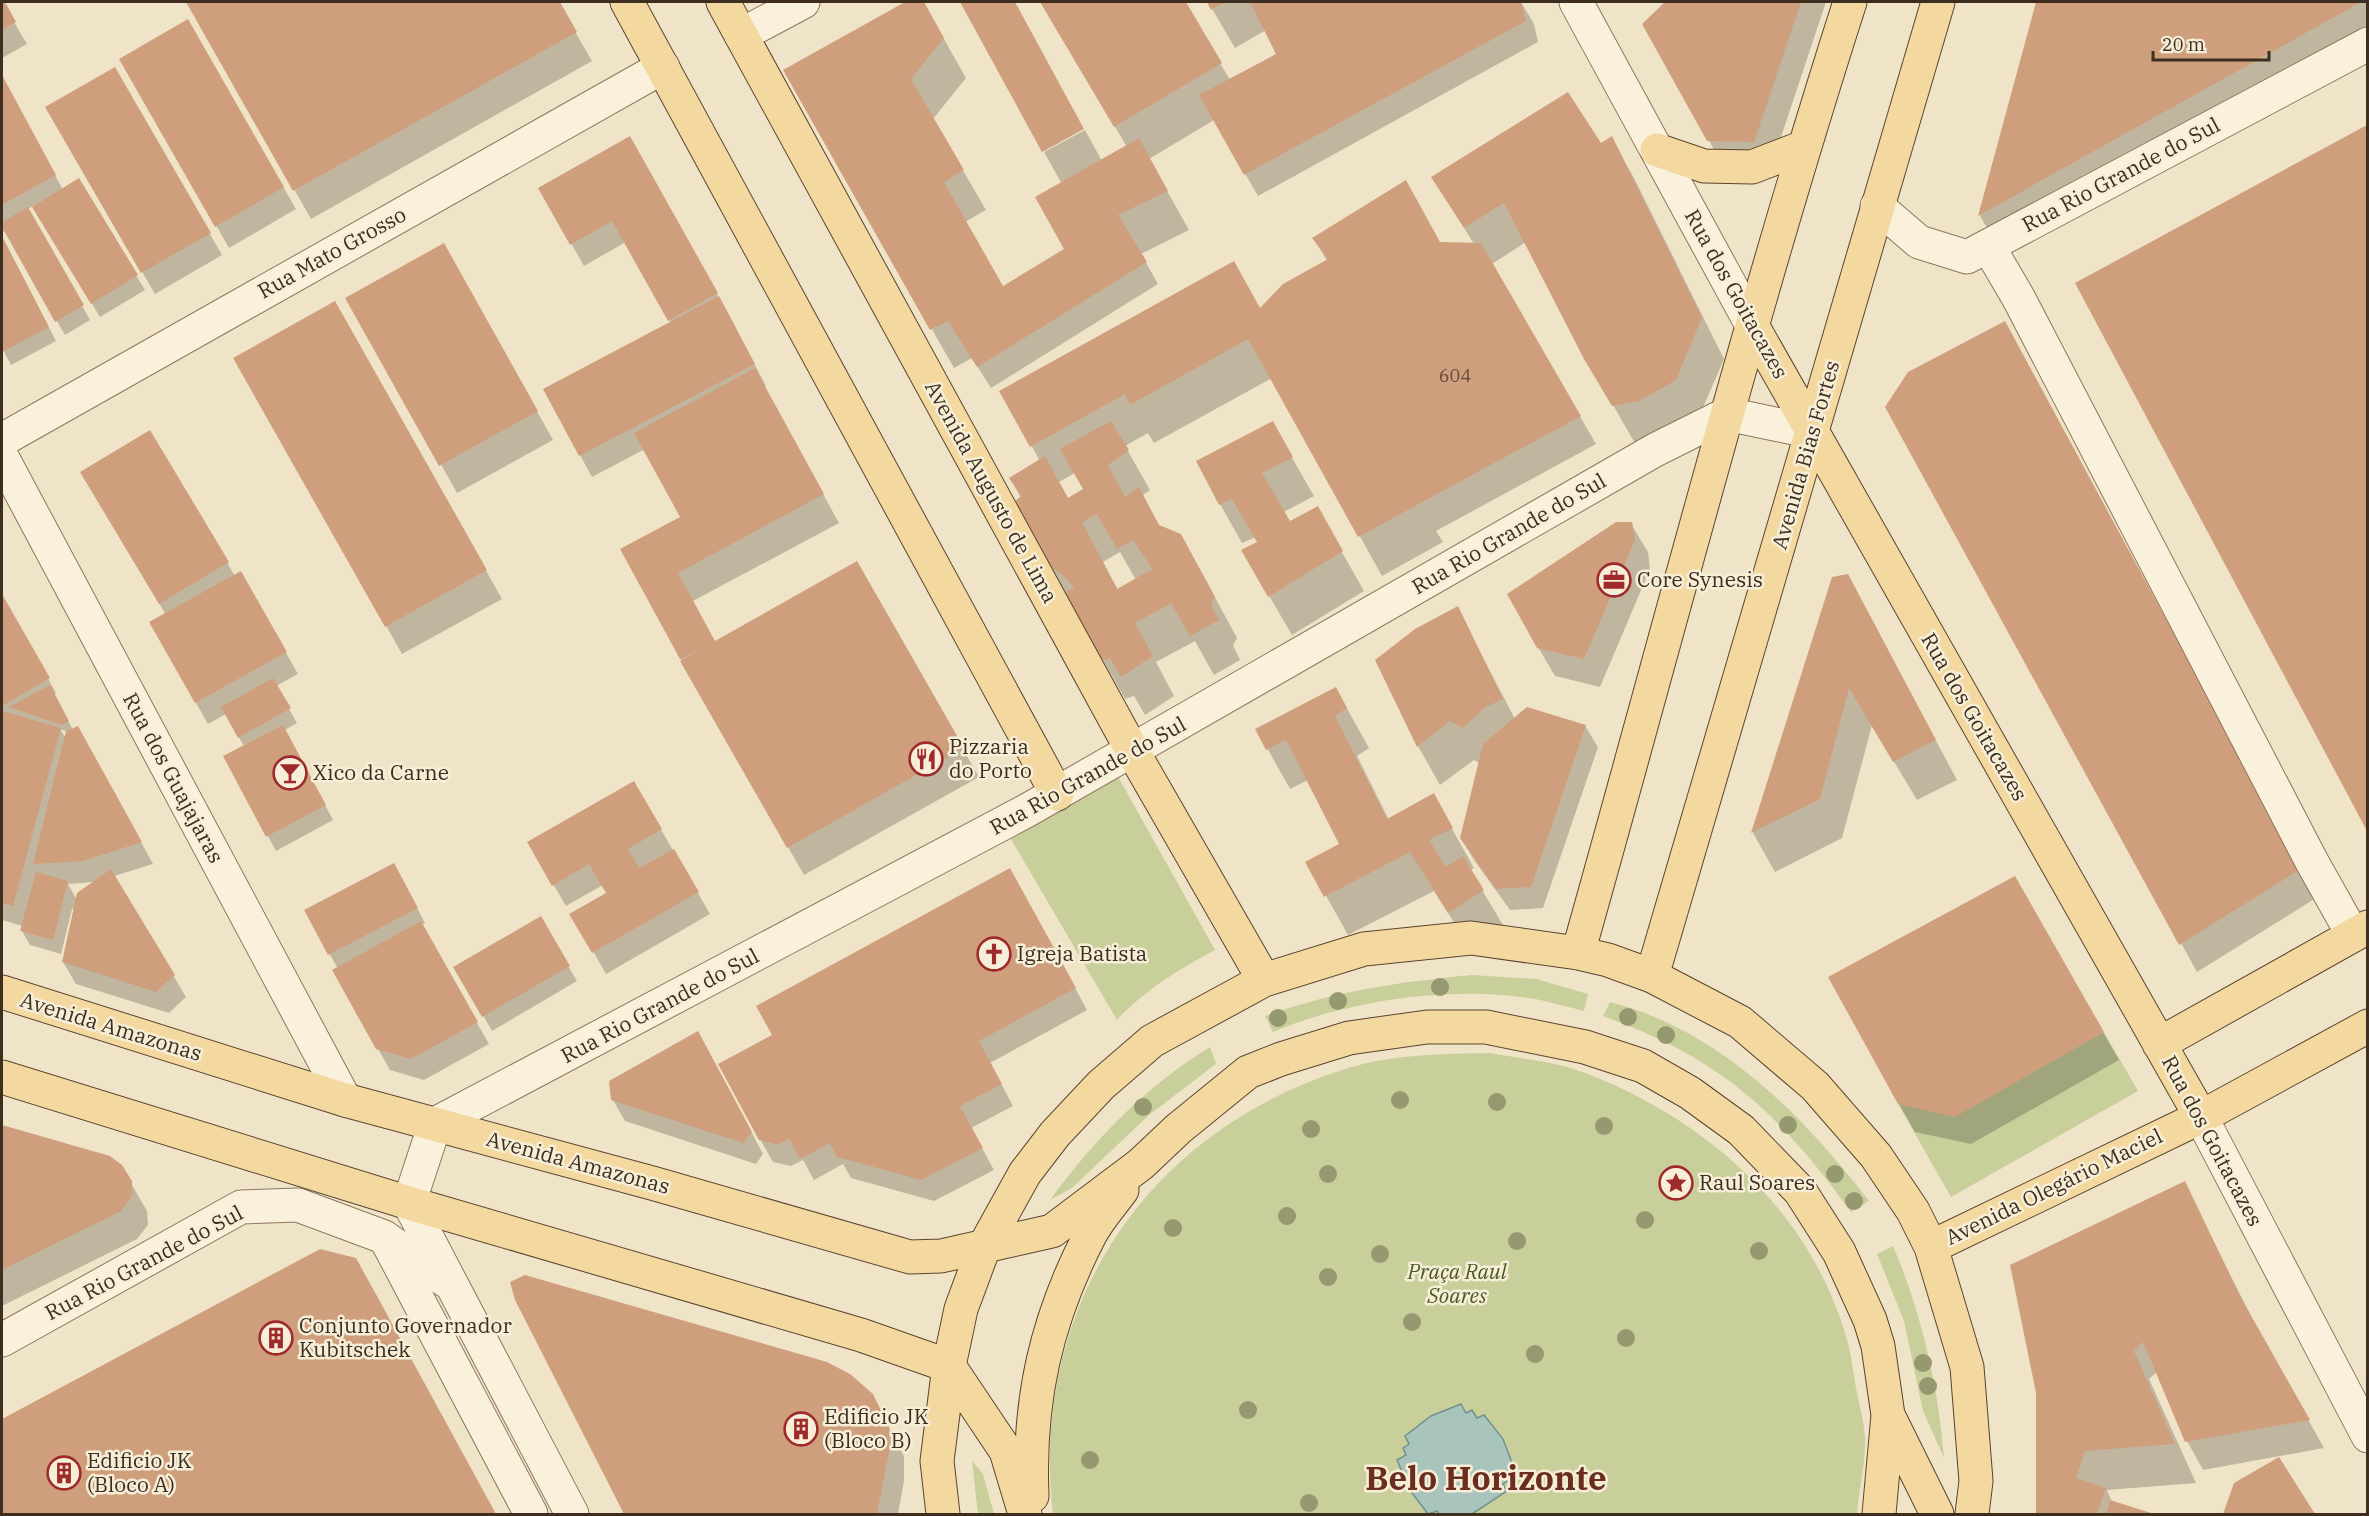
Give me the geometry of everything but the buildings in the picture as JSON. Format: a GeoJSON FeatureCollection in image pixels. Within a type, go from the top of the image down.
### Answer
{"type":"FeatureCollection","features":[{"type":"Feature","properties":{"kind":"main road"},"geometry":{"type":"LineString","coordinates":[[627,2],[1057,794]]}},
{"type":"Feature","properties":{"kind":"main road","name":"Avenida Augusto de Lima"},"geometry":{"type":"LineString","coordinates":[[723,2],[1133,752],[1264,980]]}},
{"type":"Feature","properties":{"kind":"main road"},"geometry":{"type":"LineString","coordinates":[[1578,953],[1803,147],[1850,2]]}},
{"type":"Feature","properties":{"kind":"main road","name":"Avenida Bias Fortes"},"geometry":{"type":"LineString","coordinates":[[1652,976],[1938,2]]}},
{"type":"Feature","properties":{"kind":"main road"},"geometry":{"type":"LineString","coordinates":[[1657,150],[1704,166],[1752,167],[1803,147]]}},
{"type":"Feature","properties":{"kind":"main road","name":"Rua dos Goitacazes"},"geometry":{"type":"LineString","coordinates":[[1753,327],[2200,1117]]}},
{"type":"Feature","properties":{"kind":"main road"},"geometry":{"type":"LineString","coordinates":[[2159,1044],[2360,931]]}},
{"type":"Feature","properties":{"kind":"main road"},"geometry":{"type":"LineString","coordinates":[[943,1515],[937,1461],[949,1365],[961,1309],[984,1246],[1025,1173],[1055,1134],[1101,1084],[1152,1041],[1264,980],[1364,949],[1471,938],[1578,953],[1608,960],[1652,976],[1740,1022],[1815,1086],[1876,1156],[1913,1211],[1931,1247],[1967,1367],[1976,1481],[1972,1515]]}},
{"type":"Feature","properties":{"kind":"main road","name":"Avenida Amazonas"},"geometry":{"type":"LineString","coordinates":[[2,992],[345,1100],[652,1183],[910,1257],[941,1256],[1052,1231],[1141,1164]]}},
{"type":"Feature","properties":{"kind":"main road","name":"Avenida Olegário Maciel"},"geometry":{"type":"LineString","coordinates":[[1931,1247],[2200,1117],[2367,1026]]}},
{"type":"Feature","properties":{"kind":"main road"},"geometry":{"type":"LineString","coordinates":[[1033,1515],[1030,1454],[1032,1416],[1048,1333],[1091,1233],[1141,1164],[1178,1129],[1248,1072],[1349,1038],[1427,1027],[1486,1027],[1585,1047],[1643,1066],[1690,1093],[1741,1130],[1800,1191],[1839,1252],[1870,1320],[1878,1346],[1888,1415],[1879,1515]]}},
{"type":"Feature","properties":{"kind":"main road"},"geometry":{"type":"LineString","coordinates":[[2,1077],[409,1203],[861,1335],[949,1365],[1006,1451],[1025,1515]]}},
{"type":"Feature","properties":{"kind":"main road"},"geometry":{"type":"LineString","coordinates":[[1888,1415],[1937,1515]]}},
{"type":"Feature","properties":{"kind":"street"},"geometry":{"type":"LineString","coordinates":[[741,35],[803,2]]}},
{"type":"Feature","properties":{"kind":"street","name":"Rua dos Goitacazes"},"geometry":{"type":"LineString","coordinates":[[1576,2],[1753,327]]}},
{"type":"Feature","properties":{"kind":"street","name":"Rua Rio Grande do Sul"},"geometry":{"type":"LineString","coordinates":[[1877,206],[1919,242],[1967,257],[2367,44]]}},
{"type":"Feature","properties":{"kind":"street","name":"Rua Mato Grosso"},"geometry":{"type":"LineString","coordinates":[[2,440],[663,67]]}},
{"type":"Feature","properties":{"kind":"street"},"geometry":{"type":"LineString","coordinates":[[1988,246],[2024,308],[2312,862],[2360,931]]}},
{"type":"Feature","properties":{"kind":"street"},"geometry":{"type":"LineString","coordinates":[[1727,414],[1813,432]]}},
{"type":"Feature","properties":{"kind":"street","name":"Rua Rio Grande do Sul"},"geometry":{"type":"LineString","coordinates":[[435,1124],[908,876],[1133,752],[1655,450],[1727,414]]}},
{"type":"Feature","properties":{"kind":"street","name":"Rua dos Guajajaras"},"geometry":{"type":"LineString","coordinates":[[2,456],[345,1100]]}},
{"type":"Feature","properties":{"kind":"street","name":"Rua dos Goitacazes"},"geometry":{"type":"LineString","coordinates":[[2200,1117],[2367,1436]]}},
{"type":"Feature","properties":{"kind":"street"},"geometry":{"type":"LineString","coordinates":[[435,1124],[409,1203],[572,1515]]}},
{"type":"Feature","properties":{"kind":"street","name":"Rua Rio Grande do Sul"},"geometry":{"type":"LineString","coordinates":[[2,1340],[241,1207],[298,1205],[384,1237],[451,1285]]}},
{"type":"Feature","properties":{"kind":"street"},"geometry":{"type":"LineString","coordinates":[[384,1237],[531,1515]]}},
{"type":"Feature","properties":{"kind":"green space"},"geometry":{"type":"Polygon","coordinates":[[[1116,773],[1215,950],[1163,981],[1117,1020],[1005,829],[1116,773]]]}},
{"type":"Feature","properties":{"kind":"green space"},"geometry":{"type":"Polygon","coordinates":[[[1472,975],[1536,979],[1588,994],[1584,1011],[1535,999],[1470,994],[1402,998],[1368,1004],[1334,1011],[1273,1032],[1265,1016],[1317,1000],[1367,989],[1472,975]]]}},
{"type":"Feature","properties":{"kind":"green space"},"geometry":{"type":"Polygon","coordinates":[[[1610,1002],[1650,1015],[1687,1033],[1722,1054],[1755,1079],[1816,1137],[1869,1201],[1851,1212],[1798,1145],[1772,1117],[1715,1071],[1682,1051],[1603,1016],[1610,1002]]]}},
{"type":"Feature","properties":{"kind":"green space"},"geometry":{"type":"Polygon","coordinates":[[[2104,1032],[2138,1091],[1951,1197],[1898,1104],[1955,1116],[2104,1032]]]}},
{"type":"Feature","properties":{"kind":"green space"},"geometry":{"type":"Polygon","coordinates":[[[1210,1047],[1216,1064],[1149,1115],[1072,1188],[1050,1200],[1085,1156],[1122,1116],[1164,1079],[1210,1047]]]}},
{"type":"Feature","properties":{"kind":"green space","name":"Praça Raul Soares"},"geometry":{"type":"Polygon","coordinates":[[[1490,1053],[1577,1070],[1633,1094],[1675,1118],[1714,1146],[1750,1178],[1782,1213],[1809,1253],[1831,1296],[1851,1354],[1865,1437],[1857,1514],[1053,1514],[1050,1439],[1060,1367],[1082,1300],[1115,1239],[1158,1184],[1210,1137],[1272,1099],[1342,1070],[1397,1058],[1490,1053]]]}},
{"type":"Feature","properties":{"kind":"green space"},"geometry":{"type":"Polygon","coordinates":[[[1893,1246],[1912,1298],[1927,1350],[1938,1404],[1944,1458],[1923,1411],[1904,1321],[1877,1254],[1893,1246]]]}},
{"type":"Feature","properties":{"kind":"green space"},"geometry":{"type":"Polygon","coordinates":[[[972,1461],[983,1474],[994,1514],[978,1514],[972,1461]]]}},
{"type":"Feature","properties":{"kind":"water"},"geometry":{"type":"Polygon","coordinates":[[[1461,1404],[1466,1413],[1472,1410],[1477,1418],[1484,1415],[1503,1439],[1514,1468],[1507,1472],[1511,1479],[1503,1484],[1507,1491],[1472,1514],[1439,1514],[1437,1511],[1428,1514],[1410,1490],[1397,1460],[1406,1455],[1403,1448],[1409,1444],[1405,1436],[1431,1416],[1461,1404]]]}},
{"type":"Feature","properties":{"kind":"place","name":"Core Synesis"},"geometry":{"type":"Point","coordinates":[1614,580]}},
{"type":"Feature","properties":{"kind":"place","name":"Pizzaria do Porto"},"geometry":{"type":"Point","coordinates":[926,759]}},
{"type":"Feature","properties":{"kind":"place","name":"Xico da Carne"},"geometry":{"type":"Point","coordinates":[290,773]}},
{"type":"Feature","properties":{"kind":"place","name":"Igreja Batista"},"geometry":{"type":"Point","coordinates":[994,954]}},
{"type":"Feature","properties":{"kind":"place","name":"Raul Soares"},"geometry":{"type":"Point","coordinates":[1676,1183]}},
{"type":"Feature","properties":{"kind":"place","name":"Conjunto Governador Kubitschek"},"geometry":{"type":"Point","coordinates":[276,1338]}},
{"type":"Feature","properties":{"kind":"place","name":"Edificio JK (Bloco B)"},"geometry":{"type":"Point","coordinates":[801,1429]}},
{"type":"Feature","properties":{"kind":"place","name":"Edificio JK (Bloco A)"},"geometry":{"type":"Point","coordinates":[64,1473]}},
{"type":"Feature","properties":{"kind":"district","name":"Belo Horizonte"},"geometry":{"type":"Point","coordinates":[1486,1478]}}]}
